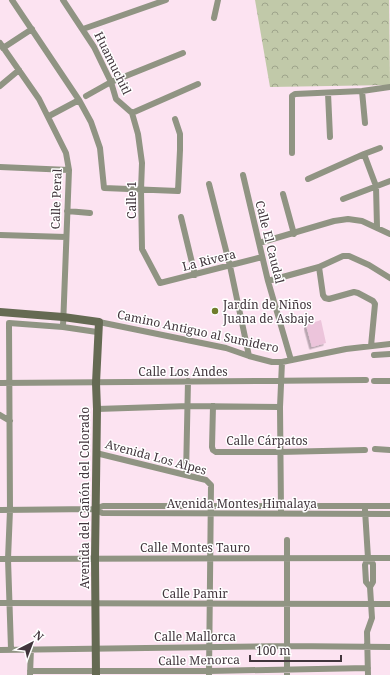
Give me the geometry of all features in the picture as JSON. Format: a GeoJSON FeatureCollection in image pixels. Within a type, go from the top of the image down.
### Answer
{"type":"FeatureCollection","features":[{"type":"Feature","properties":{"kind":"main road","name":"Camino Antiguo al Sumidero"},"geometry":{"type":"LineString","coordinates":[[0,312],[63,317],[99,322]]}},
{"type":"Feature","properties":{"kind":"main road","name":"Avenida del Cañón del Colorado"},"geometry":{"type":"LineString","coordinates":[[96,673],[96,383],[99,322]]}},
{"type":"Feature","properties":{"kind":"street"},"geometry":{"type":"LineString","coordinates":[[12,0],[79,100],[91,122],[100,148],[104,188],[178,191],[180,134],[175,119]]}},
{"type":"Feature","properties":{"kind":"street","name":"Huamuchitl"},"geometry":{"type":"LineString","coordinates":[[64,0],[94,47],[111,82],[116,98],[132,113]]}},
{"type":"Feature","properties":{"kind":"street"},"geometry":{"type":"LineString","coordinates":[[83,29],[166,0]]}},
{"type":"Feature","properties":{"kind":"street"},"geometry":{"type":"LineString","coordinates":[[214,18],[218,0]]}},
{"type":"Feature","properties":{"kind":"street"},"geometry":{"type":"LineString","coordinates":[[2,45],[32,29]]}},
{"type":"Feature","properties":{"kind":"street","name":"Calle Peral"},"geometry":{"type":"LineString","coordinates":[[2,45],[39,99],[66,152],[69,170],[63,327]]}},
{"type":"Feature","properties":{"kind":"street"},"geometry":{"type":"LineString","coordinates":[[86,96],[111,82],[183,53]]}},
{"type":"Feature","properties":{"kind":"street"},"geometry":{"type":"LineString","coordinates":[[0,86],[19,70]]}},
{"type":"Feature","properties":{"kind":"street"},"geometry":{"type":"LineString","coordinates":[[132,113],[198,84]]}},
{"type":"Feature","properties":{"kind":"street"},"geometry":{"type":"LineString","coordinates":[[292,153],[292,96],[295,94],[362,91],[390,87]]}},
{"type":"Feature","properties":{"kind":"street"},"geometry":{"type":"LineString","coordinates":[[362,91],[365,123]]}},
{"type":"Feature","properties":{"kind":"street"},"geometry":{"type":"LineString","coordinates":[[328,93],[330,137]]}},
{"type":"Feature","properties":{"kind":"street"},"geometry":{"type":"LineString","coordinates":[[49,116],[79,100]]}},
{"type":"Feature","properties":{"kind":"street","name":"Calle 1"},"geometry":{"type":"LineString","coordinates":[[132,113],[141,149],[142,250],[160,283]]}},
{"type":"Feature","properties":{"kind":"street"},"geometry":{"type":"LineString","coordinates":[[308,179],[380,148]]}},
{"type":"Feature","properties":{"kind":"street"},"geometry":{"type":"LineString","coordinates":[[364,154],[376,186],[377,227]]}},
{"type":"Feature","properties":{"kind":"street"},"geometry":{"type":"LineString","coordinates":[[0,167],[69,170]]}},
{"type":"Feature","properties":{"kind":"street","name":"Calle El Caudal"},"geometry":{"type":"LineString","coordinates":[[243,175],[268,281],[291,360]]}},
{"type":"Feature","properties":{"kind":"street"},"geometry":{"type":"LineString","coordinates":[[343,199],[390,181]]}},
{"type":"Feature","properties":{"kind":"street"},"geometry":{"type":"LineString","coordinates":[[209,184],[230,266],[249,356]]}},
{"type":"Feature","properties":{"kind":"street"},"geometry":{"type":"LineString","coordinates":[[283,194],[294,234]]}},
{"type":"Feature","properties":{"kind":"street"},"geometry":{"type":"LineString","coordinates":[[67,211],[90,213]]}},
{"type":"Feature","properties":{"kind":"street"},"geometry":{"type":"LineString","coordinates":[[181,217],[195,275]]}},
{"type":"Feature","properties":{"kind":"street"},"geometry":{"type":"LineString","coordinates":[[259,243],[294,234],[334,221],[348,220],[362,221],[390,234]]}},
{"type":"Feature","properties":{"kind":"street"},"geometry":{"type":"LineString","coordinates":[[0,235],[66,237]]}},
{"type":"Feature","properties":{"kind":"street"},"geometry":{"type":"LineString","coordinates":[[268,281],[319,267],[343,256],[349,256],[369,265],[390,278]]}},
{"type":"Feature","properties":{"kind":"street","name":"La Rivera"},"geometry":{"type":"LineString","coordinates":[[160,283],[262,257]]}},
{"type":"Feature","properties":{"kind":"street"},"geometry":{"type":"LineString","coordinates":[[319,267],[323,295],[325,298],[329,299],[354,292],[373,301],[371,346]]}},
{"type":"Feature","properties":{"kind":"street","name":"Camino Antiguo al Sumidero"},"geometry":{"type":"LineString","coordinates":[[99,322],[226,348],[272,362],[282,362],[346,349],[390,344]]}},
{"type":"Feature","properties":{"kind":"street"},"geometry":{"type":"LineString","coordinates":[[11,649],[8,559],[10,510],[10,323],[63,327],[98,332]]}},
{"type":"Feature","properties":{"kind":"street"},"geometry":{"type":"LineString","coordinates":[[374,355],[390,354]]}},
{"type":"Feature","properties":{"kind":"street"},"geometry":{"type":"LineString","coordinates":[[282,362],[280,407],[282,514]]}},
{"type":"Feature","properties":{"kind":"street","name":"Calle Los Andes"},"geometry":{"type":"LineString","coordinates":[[0,383],[188,381],[281,382],[366,380]]}},
{"type":"Feature","properties":{"kind":"street"},"geometry":{"type":"LineString","coordinates":[[186,475],[189,406],[188,381]]}},
{"type":"Feature","properties":{"kind":"street"},"geometry":{"type":"LineString","coordinates":[[374,381],[390,381]]}},
{"type":"Feature","properties":{"kind":"street"},"geometry":{"type":"LineString","coordinates":[[97,409],[189,406],[280,407]]}},
{"type":"Feature","properties":{"kind":"street","name":"Calle Cárpatos"},"geometry":{"type":"LineString","coordinates":[[213,406],[212,447],[216,452],[365,450]]}},
{"type":"Feature","properties":{"kind":"street"},"geometry":{"type":"LineString","coordinates":[[0,415],[10,421]]}},
{"type":"Feature","properties":{"kind":"street"},"geometry":{"type":"LineString","coordinates":[[375,450],[390,450]]}},
{"type":"Feature","properties":{"kind":"street","name":"Avenida Los Alpes"},"geometry":{"type":"LineString","coordinates":[[96,453],[206,480],[211,485],[210,507]]}},
{"type":"Feature","properties":{"kind":"street","name":"Avenida Montes Himalaya"},"geometry":{"type":"LineString","coordinates":[[0,510],[96,509],[103,506],[390,506]]}},
{"type":"Feature","properties":{"kind":"street"},"geometry":{"type":"LineString","coordinates":[[375,506],[375,514]]}},
{"type":"Feature","properties":{"kind":"street"},"geometry":{"type":"LineString","coordinates":[[209,673],[210,507]]}},
{"type":"Feature","properties":{"kind":"street"},"geometry":{"type":"LineString","coordinates":[[365,507],[368,558],[365,565],[366,582],[370,587],[372,618],[367,632],[368,672]]}},
{"type":"Feature","properties":{"kind":"street","name":"Avenida Montes Himalaya"},"geometry":{"type":"LineString","coordinates":[[96,509],[102,513],[390,514]]}},
{"type":"Feature","properties":{"kind":"street"},"geometry":{"type":"LineString","coordinates":[[287,540],[287,672]]}},
{"type":"Feature","properties":{"kind":"street","name":"Calle Montes Tauro"},"geometry":{"type":"LineString","coordinates":[[0,559],[390,558]]}},
{"type":"Feature","properties":{"kind":"street","name":"Calle Pamir"},"geometry":{"type":"LineString","coordinates":[[0,603],[390,604]]}},
{"type":"Feature","properties":{"kind":"street","name":"Calle Mallorca"},"geometry":{"type":"LineString","coordinates":[[0,650],[96,647],[390,647]]}},
{"type":"Feature","properties":{"kind":"street"},"geometry":{"type":"LineString","coordinates":[[30,673],[31,648]]}},
{"type":"Feature","properties":{"kind":"street","name":"Calle Menorca"},"geometry":{"type":"LineString","coordinates":[[30,673],[368,672]]}},
{"type":"Feature","properties":{"kind":"green space"},"geometry":{"type":"Polygon","coordinates":[[[255,0],[389,0],[390,85],[270,87],[255,0]]]}},
{"type":"Feature","properties":{"kind":"building"},"geometry":{"type":"Polygon","coordinates":[[[321,320],[326,343],[312,347],[306,325],[321,320]]]}},
{"type":"Feature","properties":{"kind":"place","name":"Jardín de Niños Juana de Asbaje"},"geometry":{"type":"Point","coordinates":[215,311]}}]}
